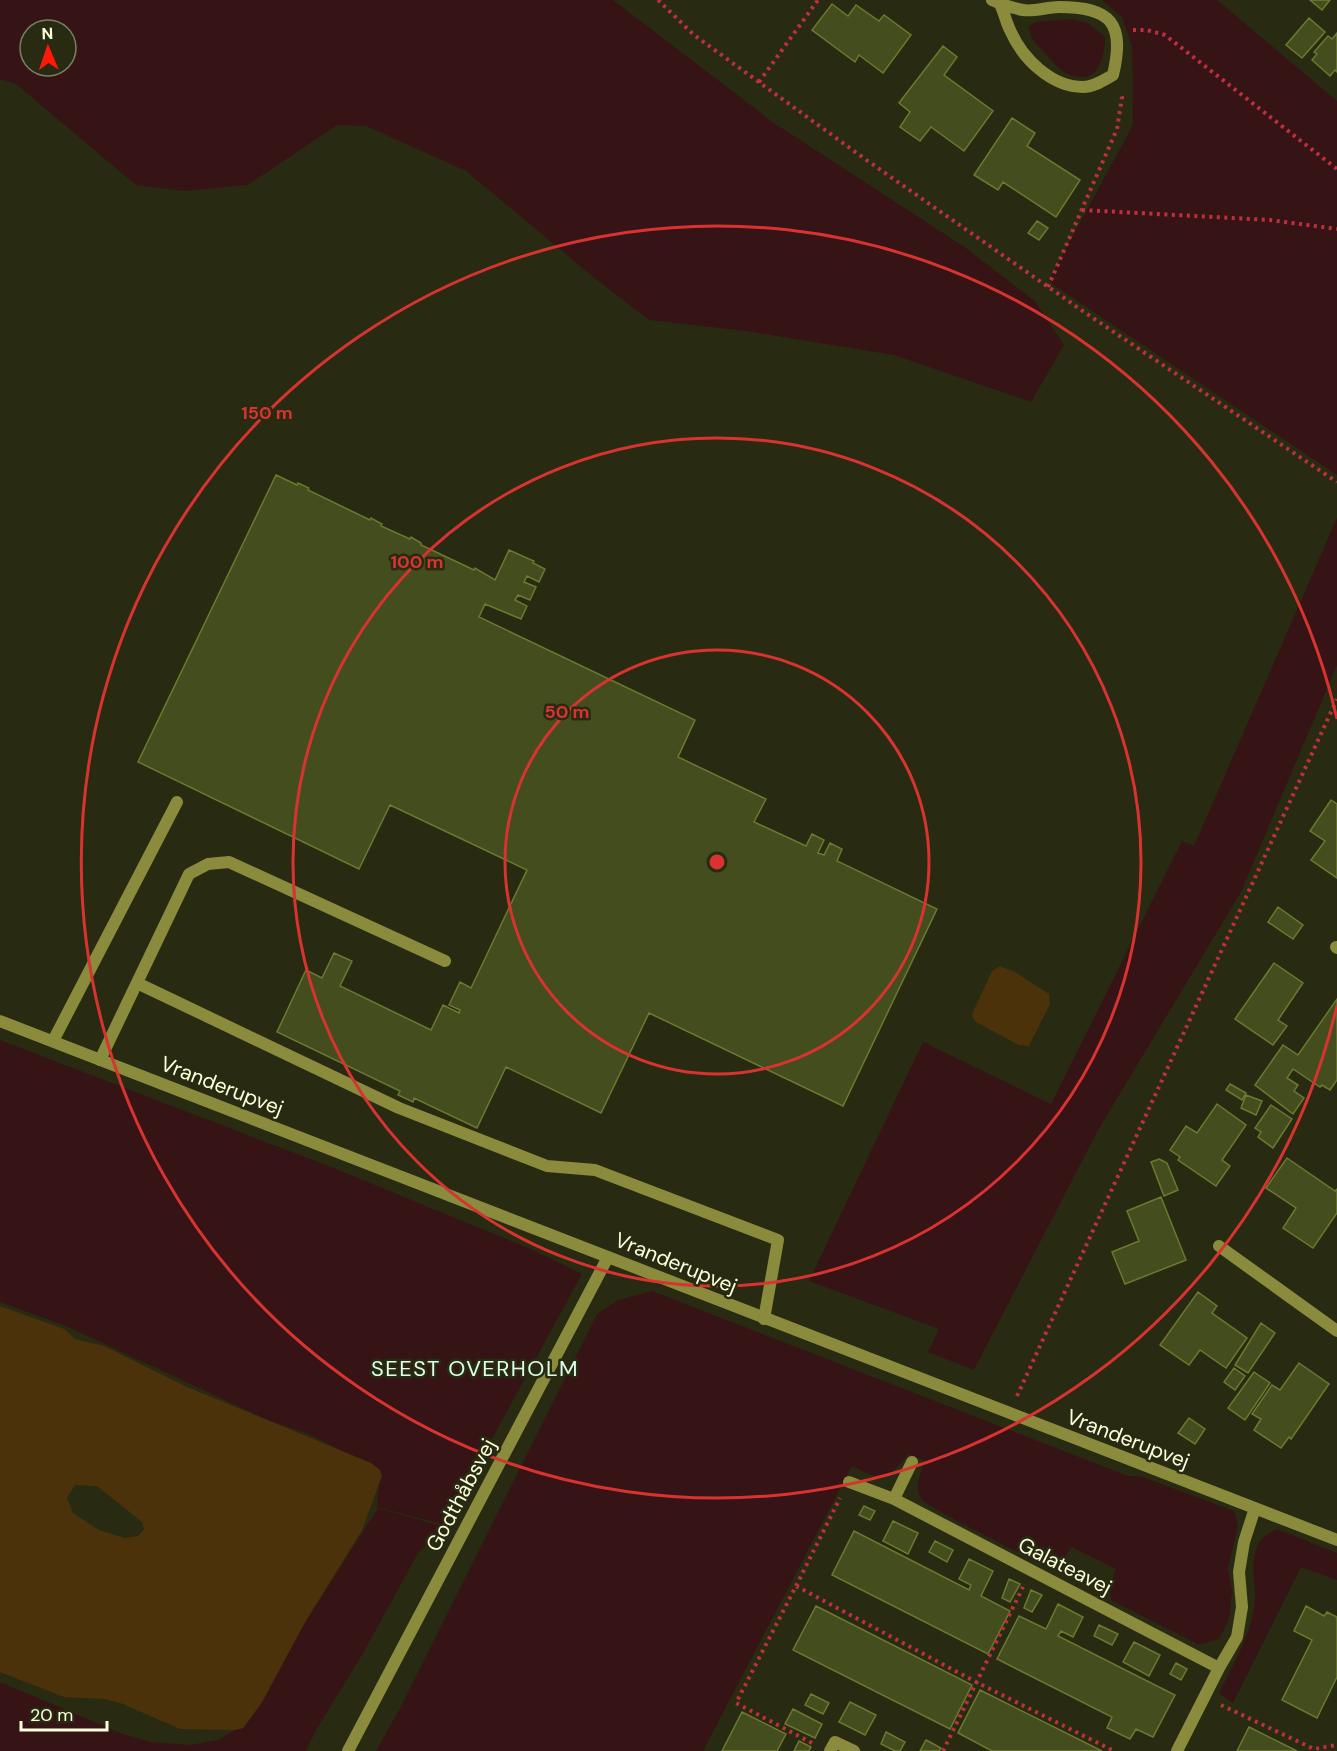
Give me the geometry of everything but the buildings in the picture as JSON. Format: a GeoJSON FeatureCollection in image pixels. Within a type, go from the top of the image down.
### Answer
{"type":"FeatureCollection","features":[{"type":"Feature","properties":{"kind":"street"},"geometry":{"type":"LineString","coordinates":[[996,2],[1024,10],[1060,7],[1095,10],[1110,19],[1115,30],[1119,51],[1113,75],[1100,83],[1084,87],[1057,82],[1030,62],[1009,29],[996,2]]}},
{"type":"Feature","properties":{"kind":"street"},"geometry":{"type":"LineString","coordinates":[[53,1041],[177,802]]}},
{"type":"Feature","properties":{"kind":"street"},"geometry":{"type":"LineString","coordinates":[[100,1060],[189,874],[208,864],[229,862],[445,961]]}},
{"type":"Feature","properties":{"kind":"street"},"geometry":{"type":"LineString","coordinates":[[137,983],[399,1108],[547,1166],[595,1170],[778,1240],[764,1319]]}},
{"type":"Feature","properties":{"kind":"street","name":"Vranderupvej"},"geometry":{"type":"LineString","coordinates":[[0,1021],[1009,1414],[1336,1538]]}},
{"type":"Feature","properties":{"kind":"street"},"geometry":{"type":"LineString","coordinates":[[1219,1246],[1337,1331]]}},
{"type":"Feature","properties":{"kind":"street","name":"Godthåbsvej"},"geometry":{"type":"LineString","coordinates":[[348,1751],[608,1257]]}},
{"type":"Feature","properties":{"kind":"street"},"geometry":{"type":"LineString","coordinates":[[894,1499],[912,1462]]}},
{"type":"Feature","properties":{"kind":"street","name":"Galateavej"},"geometry":{"type":"LineString","coordinates":[[849,1482],[894,1499],[1219,1668]]}},
{"type":"Feature","properties":{"kind":"street"},"geometry":{"type":"LineString","coordinates":[[1176,1751],[1237,1637],[1242,1607],[1239,1572],[1244,1542],[1255,1508]]}},
{"type":"Feature","properties":{"kind":"street"},"geometry":{"type":"LineString","coordinates":[[830,1751],[835,1742],[854,1751]]}},
{"type":"Feature","properties":{"kind":"path"},"geometry":{"type":"LineString","coordinates":[[658,0],[694,34],[759,82],[1048,287],[1337,482]]}},
{"type":"Feature","properties":{"kind":"path"},"geometry":{"type":"LineString","coordinates":[[759,82],[818,0]]}},
{"type":"Feature","properties":{"kind":"path"},"geometry":{"type":"LineString","coordinates":[[1115,30],[1147,30],[1165,35],[1337,169]]}},
{"type":"Feature","properties":{"kind":"path"},"geometry":{"type":"LineString","coordinates":[[1048,287],[1117,129],[1122,97],[1113,75]]}},
{"type":"Feature","properties":{"kind":"path"},"geometry":{"type":"LineString","coordinates":[[1082,210],[1270,220],[1337,229]]}},
{"type":"Feature","properties":{"kind":"path"},"geometry":{"type":"LineString","coordinates":[[1009,1414],[1337,699]]}},
{"type":"Feature","properties":{"kind":"path"},"geometry":{"type":"LineString","coordinates":[[816,1746],[736,1703],[849,1482]]}},
{"type":"Feature","properties":{"kind":"path"},"geometry":{"type":"LineString","coordinates":[[943,1751],[1031,1571]]}},
{"type":"Feature","properties":{"kind":"path"},"geometry":{"type":"LineString","coordinates":[[796,1586],[976,1682],[1114,1751]]}},
{"type":"Feature","properties":{"kind":"path"},"geometry":{"type":"LineString","coordinates":[[1204,1696],[1314,1749],[1337,1745]]}},
{"type":"Feature","properties":{"kind":"shaded area"},"geometry":{"type":"Polygon","coordinates":[[[0,0],[613,0],[774,123],[963,246],[1035,301],[1064,345],[1031,402],[894,355],[746,331],[649,320],[592,276],[466,171],[366,126],[337,125],[248,185],[184,191],[136,185],[16,84],[0,79],[0,0]]]}},
{"type":"Feature","properties":{"kind":"shaded area"},"geometry":{"type":"Polygon","coordinates":[[[1102,0],[1217,0],[1337,101],[1337,475],[1052,284],[1050,278],[1133,125],[1132,47],[1122,17],[1102,0]]]}},
{"type":"Feature","properties":{"kind":"shaded area"},"geometry":{"type":"Polygon","coordinates":[[[1071,19],[1088,23],[1105,37],[1102,59],[1095,72],[1089,76],[1073,76],[1061,70],[1036,44],[1030,34],[1029,26],[1036,22],[1071,19]]]}},
{"type":"Feature","properties":{"kind":"shaded area"},"geometry":{"type":"Polygon","coordinates":[[[1337,518],[1337,665],[1241,892],[1098,1130],[974,1370],[928,1352],[939,1329],[809,1281],[923,1042],[1051,1104],[1182,841],[1194,846],[1337,518]]]}},
{"type":"Feature","properties":{"kind":"shaded area"},"geometry":{"type":"Polygon","coordinates":[[[1000,966],[1015,972],[1049,994],[1050,1004],[1029,1046],[1019,1045],[976,1022],[973,1018],[972,1014],[992,971],[1000,966]]]}},
{"type":"Feature","properties":{"kind":"shaded area"},"geometry":{"type":"Polygon","coordinates":[[[0,1040],[336,1169],[533,1250],[582,1274],[445,1525],[377,1507],[380,1471],[309,1434],[270,1421],[66,1326],[0,1302],[0,1040]]]}},
{"type":"Feature","properties":{"kind":"shaded area"},"geometry":{"type":"Polygon","coordinates":[[[652,1291],[1128,1476],[1140,1476],[1234,1511],[1238,1526],[1228,1568],[1232,1591],[1229,1620],[1219,1639],[1199,1645],[1111,1600],[1110,1586],[1116,1569],[1071,1547],[1062,1563],[1049,1566],[930,1506],[923,1501],[918,1492],[918,1481],[925,1461],[908,1454],[895,1470],[884,1476],[871,1475],[852,1466],[703,1751],[376,1751],[400,1708],[597,1314],[618,1300],[652,1291]]]}},
{"type":"Feature","properties":{"kind":"shaded area"},"geometry":{"type":"Polygon","coordinates":[[[0,1306],[64,1329],[75,1339],[104,1346],[185,1386],[371,1463],[380,1470],[382,1476],[362,1530],[304,1624],[261,1704],[243,1728],[235,1730],[180,1729],[123,1704],[105,1699],[64,1697],[0,1672],[0,1306]],[[75,1485],[67,1498],[73,1513],[99,1530],[125,1538],[138,1536],[144,1529],[142,1522],[97,1486],[75,1485]]]}},
{"type":"Feature","properties":{"kind":"shaded area"},"geometry":{"type":"Polygon","coordinates":[[[378,1508],[445,1527],[418,1553],[306,1751],[0,1751],[0,1682],[120,1733],[150,1742],[190,1745],[218,1740],[243,1728],[261,1704],[304,1624],[378,1508]]]}},
{"type":"Feature","properties":{"kind":"shaded area"},"geometry":{"type":"Polygon","coordinates":[[[1277,1529],[1337,1553],[1337,1580],[1301,1567],[1233,1703],[1219,1693],[1251,1623],[1255,1598],[1253,1566],[1257,1547],[1265,1536],[1277,1529]]]}},
{"type":"Feature","properties":{"kind":"district","name":"SEEST OVERHOLM"},"geometry":{"type":"Point","coordinates":[475,1368]}}]}
